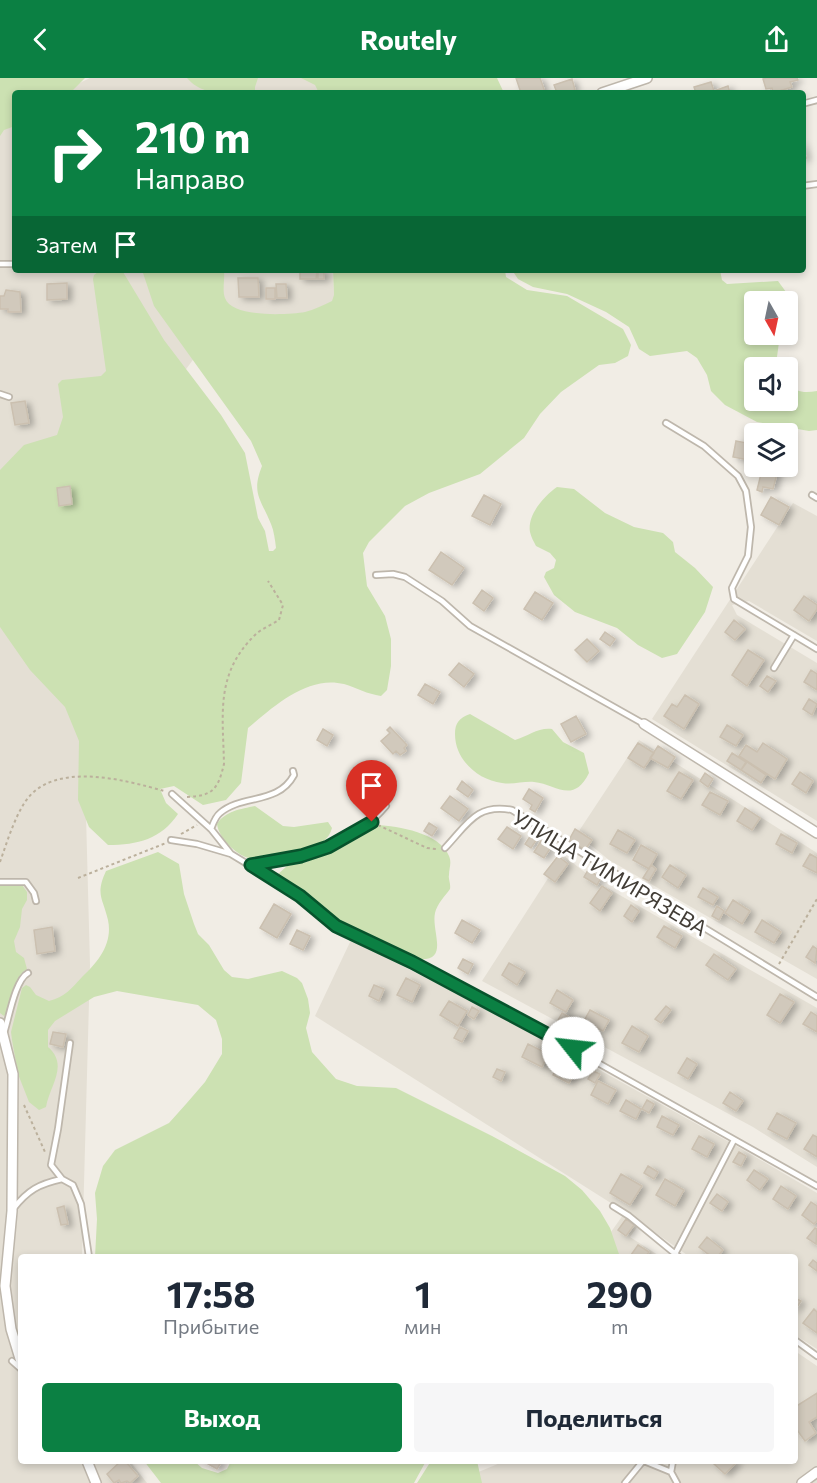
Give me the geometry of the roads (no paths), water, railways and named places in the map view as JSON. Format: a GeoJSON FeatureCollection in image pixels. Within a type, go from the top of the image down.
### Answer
{"type":"FeatureCollection","features":[{"type":"Feature","properties":{"kind":"street"},"geometry":{"type":"LineString","coordinates":[[611,90],[647,78]]}},
{"type":"Feature","properties":{"kind":"street"},"geometry":{"type":"LineString","coordinates":[[644,724],[817,833]]}},
{"type":"Feature","properties":{"kind":"street"},"geometry":{"type":"LineString","coordinates":[[0,1023],[13,1074],[12,1210],[5,1286],[17,1362]]}},
{"type":"Feature","properties":{"kind":"street"},"geometry":{"type":"LineString","coordinates":[[88,1464],[96,1483]]}},
{"type":"Feature","properties":{"kind":"street"},"geometry":{"type":"LineString","coordinates":[[802,1483],[817,1472]]}},
{"type":"Feature","properties":{"kind":"lane"},"geometry":{"type":"LineString","coordinates":[[0,394],[9,397]]}},
{"type":"Feature","properties":{"kind":"lane"},"geometry":{"type":"LineString","coordinates":[[666,423],[704,446],[738,476],[746,491],[751,527],[748,556],[732,588],[734,599],[817,649]]}},
{"type":"Feature","properties":{"kind":"lane"},"geometry":{"type":"LineString","coordinates":[[376,575],[393,574],[405,577],[442,601],[470,626],[644,724]]}},
{"type":"Feature","properties":{"kind":"lane"},"geometry":{"type":"LineString","coordinates":[[774,668],[794,635]]}},
{"type":"Feature","properties":{"kind":"lane"},"geometry":{"type":"LineString","coordinates":[[211,829],[220,812],[267,797],[288,786],[294,775],[293,771]]}},
{"type":"Feature","properties":{"kind":"lane"},"geometry":{"type":"LineString","coordinates":[[172,794],[211,829],[231,854]]}},
{"type":"Feature","properties":{"kind":"lane"},"geometry":{"type":"LineString","coordinates":[[251,865],[301,856],[328,847],[372,822],[386,806]]}},
{"type":"Feature","properties":{"kind":"lane","name":"УЛИЦА ТИМИРЯЗЕВА"},"geometry":{"type":"LineString","coordinates":[[445,848],[481,811],[498,807],[512,810],[817,997]]}},
{"type":"Feature","properties":{"kind":"lane"},"geometry":{"type":"LineString","coordinates":[[171,840],[197,844],[231,854],[300,896],[336,926],[412,962],[529,1023],[817,1186]]}},
{"type":"Feature","properties":{"kind":"lane"},"geometry":{"type":"LineString","coordinates":[[0,882],[26,882],[36,900]]}},
{"type":"Feature","properties":{"kind":"lane"},"geometry":{"type":"LineString","coordinates":[[4,1033],[18,985],[22,976],[28,973]]}},
{"type":"Feature","properties":{"kind":"lane"},"geometry":{"type":"LineString","coordinates":[[70,1043],[51,1165],[62,1179],[73,1185],[81,1204],[89,1254]]}},
{"type":"Feature","properties":{"kind":"lane"},"geometry":{"type":"LineString","coordinates":[[678,1254],[734,1140]]}},
{"type":"Feature","properties":{"kind":"lane"},"geometry":{"type":"LineString","coordinates":[[12,1210],[25,1194],[46,1182],[62,1179]]}},
{"type":"Feature","properties":{"kind":"lane"},"geometry":{"type":"LineString","coordinates":[[613,1206],[629,1216],[675,1254]]}},
{"type":"Feature","properties":{"kind":"lane"},"geometry":{"type":"LineString","coordinates":[[798,1342],[817,1356]]}},
{"type":"Feature","properties":{"kind":"lane"},"geometry":{"type":"LineString","coordinates":[[625,1483],[641,1464]]}},
{"type":"Feature","properties":{"kind":"lane"},"geometry":{"type":"LineString","coordinates":[[651,1464],[671,1472]]}},
{"type":"Feature","properties":{"kind":"lane"},"geometry":{"type":"LineString","coordinates":[[672,1464],[671,1472],[677,1483]]}}]}
